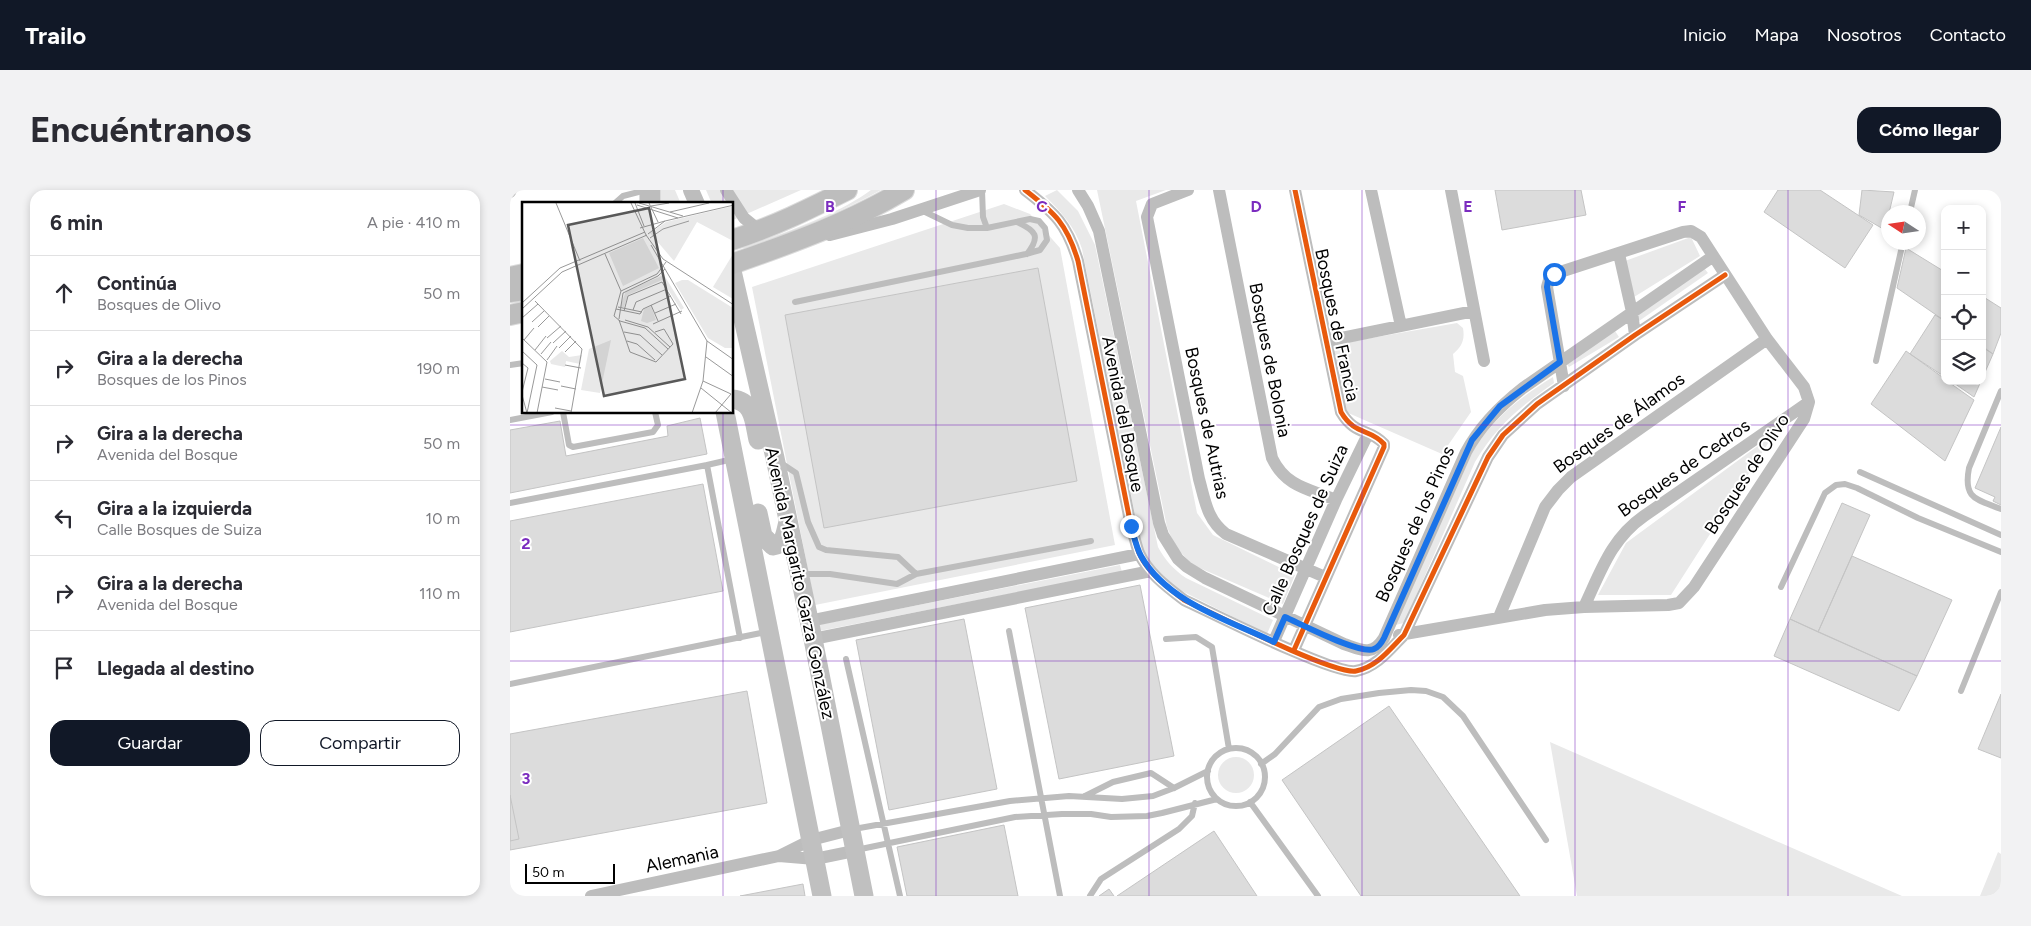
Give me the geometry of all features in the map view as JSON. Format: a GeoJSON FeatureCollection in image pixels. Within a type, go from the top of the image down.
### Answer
{"type":"FeatureCollection","features":[{"type":"Feature","properties":{"kind":"main road"},"geometry":{"type":"LineString","coordinates":[[734,239],[797,216],[846,190]]}},
{"type":"Feature","properties":{"kind":"main road"},"geometry":{"type":"LineString","coordinates":[[734,263],[798,241],[852,218],[904,190]]}},
{"type":"Feature","properties":{"kind":"main road","name":"Avenida Margarito Garza González"},"geometry":{"type":"LineString","coordinates":[[734,280],[775,458],[864,896]]}},
{"type":"Feature","properties":{"kind":"main road"},"geometry":{"type":"LineString","coordinates":[[734,399],[746,402],[750,408],[761,447],[765,453],[775,458]]}},
{"type":"Feature","properties":{"kind":"main road"},"geometry":{"type":"LineString","coordinates":[[725,414],[822,896]]}},
{"type":"Feature","properties":{"kind":"main road"},"geometry":{"type":"LineString","coordinates":[[733,452],[747,464],[763,536],[767,542],[773,546],[778,546],[782,542],[788,521]]}},
{"type":"Feature","properties":{"kind":"street"},"geometry":{"type":"LineString","coordinates":[[691,190],[696,202]]}},
{"type":"Feature","properties":{"kind":"street"},"geometry":{"type":"LineString","coordinates":[[726,190],[734,202]]}},
{"type":"Feature","properties":{"kind":"street"},"geometry":{"type":"LineString","coordinates":[[798,241],[856,229],[981,190]]}},
{"type":"Feature","properties":{"kind":"street","name":"Avenida del Bosque"},"geometry":{"type":"LineString","coordinates":[[1025,190],[1063,224],[1072,240],[1131,526],[1140,554],[1151,571],[1184,600],[1274,642],[1343,670],[1351,672],[1364,669]]}},
{"type":"Feature","properties":{"kind":"street","name":"Avenida del Bosque"},"geometry":{"type":"LineString","coordinates":[[1078,190],[1088,206],[1099,231],[1148,478],[1163,535],[1172,551],[1187,568],[1285,617],[1344,644],[1362,650],[1373,650]]}},
{"type":"Feature","properties":{"kind":"street","name":"Bosques de Autrias"},"geometry":{"type":"LineString","coordinates":[[1188,190],[1155,202],[1149,208],[1147,217],[1199,479],[1209,515],[1218,528],[1226,534],[1325,577]]}},
{"type":"Feature","properties":{"kind":"street","name":"Bosques de Bolonia"},"geometry":{"type":"LineString","coordinates":[[1220,190],[1272,458],[1277,469],[1294,484],[1336,500]]}},
{"type":"Feature","properties":{"kind":"street","name":"Bosques de Francia"},"geometry":{"type":"LineString","coordinates":[[1295,190],[1341,412],[1347,422],[1356,429],[1377,438],[1384,444],[1383,450],[1325,577]]}},
{"type":"Feature","properties":{"kind":"street"},"geometry":{"type":"LineString","coordinates":[[1371,190],[1401,326]]}},
{"type":"Feature","properties":{"kind":"street"},"geometry":{"type":"LineString","coordinates":[[1451,190],[1484,361]]}},
{"type":"Feature","properties":{"kind":"street"},"geometry":{"type":"LineString","coordinates":[[734,202],[744,218],[760,231]]}},
{"type":"Feature","properties":{"kind":"street","name":"Bosques de Olivo"},"geometry":{"type":"LineString","coordinates":[[1384,638],[1545,610],[1678,603],[1694,587],[1804,419],[1809,402],[1804,387],[1767,339],[1712,257],[1701,237],[1691,231],[1554,274],[1548,280],[1547,287],[1564,386]]}},
{"type":"Feature","properties":{"kind":"street"},"geometry":{"type":"LineString","coordinates":[[1619,254],[1632,312],[1635,335]]}},
{"type":"Feature","properties":{"kind":"street","name":"Bosques de los Pinos"},"geometry":{"type":"LineString","coordinates":[[1373,650],[1384,638],[1472,440],[1500,406],[1712,257]]}},
{"type":"Feature","properties":{"kind":"street","name":"Bosques de los Pinos"},"geometry":{"type":"LineString","coordinates":[[1364,669],[1382,658],[1404,634],[1488,457],[1503,435],[1518,420],[1564,386],[1724,275]]}},
{"type":"Feature","properties":{"kind":"street"},"geometry":{"type":"LineString","coordinates":[[1327,341],[1474,311]]}},
{"type":"Feature","properties":{"kind":"street","name":"Bosques de Álamos"},"geometry":{"type":"LineString","coordinates":[[1499,617],[1545,507],[1558,490],[1571,477],[1767,339]]}},
{"type":"Feature","properties":{"kind":"street","name":"Bosques de Cedros"},"geometry":{"type":"LineString","coordinates":[[1584,607],[1610,550],[1624,532],[1644,516],[1809,402]]}},
{"type":"Feature","properties":{"kind":"street","name":"Calle Bosques de Suiza"},"geometry":{"type":"LineString","coordinates":[[1274,642],[1336,500],[1368,434]]}},
{"type":"Feature","properties":{"kind":"street"},"geometry":{"type":"LineString","coordinates":[[811,630],[1140,554]]}},
{"type":"Feature","properties":{"kind":"street"},"geometry":{"type":"LineString","coordinates":[[811,630],[1151,571]]}},
{"type":"Feature","properties":{"kind":"street"},"geometry":{"type":"LineString","coordinates":[[1294,650],[1325,577]]}},
{"type":"Feature","properties":{"kind":"street","name":"Alemania"},"geometry":{"type":"LineString","coordinates":[[780,856],[813,850],[850,830]]}},
{"type":"Feature","properties":{"kind":"street","name":"Alemania"},"geometry":{"type":"LineString","coordinates":[[591,896],[813,850],[854,851]]}},
{"type":"Feature","properties":{"kind":"lane"},"geometry":{"type":"LineString","coordinates":[[616,202],[623,196],[649,190]]}},
{"type":"Feature","properties":{"kind":"lane"},"geometry":{"type":"LineString","coordinates":[[981,190],[983,217],[987,228]]}},
{"type":"Feature","properties":{"kind":"lane"},"geometry":{"type":"LineString","coordinates":[[1912,205],[1915,190]]}},
{"type":"Feature","properties":{"kind":"lane"},"geometry":{"type":"LineString","coordinates":[[795,302],[1026,254],[1040,250],[1047,240],[1045,228],[1039,221],[1030,219],[987,228],[968,228],[952,225],[920,209]]}},
{"type":"Feature","properties":{"kind":"lane"},"geometry":{"type":"LineString","coordinates":[[1017,222],[1030,228],[1035,236],[1035,243],[1026,254]]}},
{"type":"Feature","properties":{"kind":"lane"},"geometry":{"type":"LineString","coordinates":[[1876,362],[1901,250]]}},
{"type":"Feature","properties":{"kind":"lane"},"geometry":{"type":"LineString","coordinates":[[2001,390],[1969,468],[1967,479],[1969,493],[1973,498],[2001,509]]}},
{"type":"Feature","properties":{"kind":"lane"},"geometry":{"type":"LineString","coordinates":[[510,420],[542,414]]}},
{"type":"Feature","properties":{"kind":"lane"},"geometry":{"type":"LineString","coordinates":[[563,414],[569,445],[573,447],[653,432],[658,425],[655,414]]}},
{"type":"Feature","properties":{"kind":"lane"},"geometry":{"type":"LineString","coordinates":[[510,503],[707,465],[733,452]]}},
{"type":"Feature","properties":{"kind":"lane"},"geometry":{"type":"LineString","coordinates":[[775,458],[796,474],[808,522],[819,547],[826,550],[898,557],[916,574]]}},
{"type":"Feature","properties":{"kind":"lane"},"geometry":{"type":"LineString","coordinates":[[707,465],[740,638]]}},
{"type":"Feature","properties":{"kind":"lane"},"geometry":{"type":"LineString","coordinates":[[1860,472],[2001,535]]}},
{"type":"Feature","properties":{"kind":"lane"},"geometry":{"type":"LineString","coordinates":[[1781,587],[1825,493],[1836,485],[1845,484],[1857,488],[1918,518],[2001,552]]}},
{"type":"Feature","properties":{"kind":"lane"},"geometry":{"type":"LineString","coordinates":[[799,574],[830,574],[897,584],[916,574],[1091,541]]}},
{"type":"Feature","properties":{"kind":"lane"},"geometry":{"type":"LineString","coordinates":[[1961,691],[2001,592]]}},
{"type":"Feature","properties":{"kind":"lane"},"geometry":{"type":"LineString","coordinates":[[510,684],[769,631]]}},
{"type":"Feature","properties":{"kind":"lane"},"geometry":{"type":"LineString","coordinates":[[1009,631],[1060,896]]}},
{"type":"Feature","properties":{"kind":"lane"},"geometry":{"type":"LineString","coordinates":[[1166,639],[1196,637],[1212,647],[1230,749]]}},
{"type":"Feature","properties":{"kind":"lane"},"geometry":{"type":"LineString","coordinates":[[846,659],[900,896]]}},
{"type":"Feature","properties":{"kind":"lane"},"geometry":{"type":"LineString","coordinates":[[1261,764],[1275,754],[1319,707],[1341,699],[1372,694],[1411,690],[1426,691],[1443,697],[1462,716],[1546,840]]}},
{"type":"Feature","properties":{"kind":"lane"},"geometry":{"type":"LineString","coordinates":[[1244,749],[1254,755],[1261,764],[1264,776],[1263,787],[1250,802],[1236,806],[1227,805],[1217,799],[1208,785],[1208,771],[1213,759],[1224,751],[1244,749]]}},
{"type":"Feature","properties":{"kind":"lane"},"geometry":{"type":"LineString","coordinates":[[850,830],[1041,797],[1140,798],[1153,796],[1208,771]]}},
{"type":"Feature","properties":{"kind":"lane"},"geometry":{"type":"LineString","coordinates":[[1084,796],[1113,782],[1152,773],[1174,788]]}},
{"type":"Feature","properties":{"kind":"lane"},"geometry":{"type":"LineString","coordinates":[[854,851],[1015,817],[1091,814],[1111,817],[1147,816],[1217,799]]}},
{"type":"Feature","properties":{"kind":"lane"},"geometry":{"type":"LineString","coordinates":[[1250,802],[1318,896]]}},
{"type":"Feature","properties":{"kind":"lane"},"geometry":{"type":"LineString","coordinates":[[1090,896],[1101,878],[1179,829],[1192,816],[1195,803]]}},
{"type":"Feature","properties":{"kind":"shaded area"},"geometry":{"type":"Polygon","coordinates":[[[653,190],[675,190],[680,202],[654,202],[653,190]]]}},
{"type":"Feature","properties":{"kind":"shaded area"},"geometry":{"type":"Polygon","coordinates":[[[706,190],[801,190],[734,220],[734,202],[711,202],[706,190]]]}},
{"type":"Feature","properties":{"kind":"shaded area"},"geometry":{"type":"Polygon","coordinates":[[[871,190],[881,190],[796,230],[744,249],[743,247],[792,230],[827,215],[871,190]]]}},
{"type":"Feature","properties":{"kind":"shaded area"},"geometry":{"type":"Polygon","coordinates":[[[1057,190],[1078,211],[1095,245],[1158,547],[1170,564],[1186,578],[1273,620],[1267,634],[1178,589],[1162,577],[1142,550],[1082,249],[1076,234],[1067,221],[1045,196],[1057,190]]]}},
{"type":"Feature","properties":{"kind":"shaded area"},"geometry":{"type":"Polygon","coordinates":[[[1097,190],[1166,190],[1136,201],[1197,513],[1213,535],[1295,575],[1283,604],[1195,566],[1182,553],[1169,533],[1097,190]]]}},
{"type":"Feature","properties":{"kind":"shaded area"},"geometry":{"type":"Polygon","coordinates":[[[1004,204],[1030,214],[1060,248],[1115,545],[815,605],[752,287],[1004,204]]]}},
{"type":"Feature","properties":{"kind":"shaded area"},"geometry":{"type":"Polygon","coordinates":[[[1691,237],[1700,256],[1634,297],[1625,261],[1691,237]]]}},
{"type":"Feature","properties":{"kind":"shaded area"},"geometry":{"type":"Polygon","coordinates":[[[1704,268],[1708,273],[1639,321],[1637,316],[1704,268]]]}},
{"type":"Feature","properties":{"kind":"shaded area"},"geometry":{"type":"Polygon","coordinates":[[[1457,323],[1463,328],[1464,336],[1461,345],[1453,354],[1455,372],[1463,376],[1471,412],[1442,454],[1346,412],[1331,345],[1457,323]]]}},
{"type":"Feature","properties":{"kind":"shaded area"},"geometry":{"type":"Polygon","coordinates":[[[1615,331],[1619,337],[1569,367],[1566,363],[1615,331]]]}},
{"type":"Feature","properties":{"kind":"shaded area"},"geometry":{"type":"Polygon","coordinates":[[[1553,377],[1554,383],[1510,418],[1483,449],[1475,462],[1404,623],[1395,625],[1468,459],[1476,446],[1485,433],[1505,412],[1527,394],[1553,377]]]}},
{"type":"Feature","properties":{"kind":"shaded area"},"geometry":{"type":"Polygon","coordinates":[[[1774,434],[1671,595],[1598,595],[1626,543],[1774,434]]]}},
{"type":"Feature","properties":{"kind":"shaded area"},"geometry":{"type":"Polygon","coordinates":[[[1120,565],[1122,572],[814,632],[813,626],[1120,565]]]}},
{"type":"Feature","properties":{"kind":"shaded area"},"geometry":{"type":"Polygon","coordinates":[[[1550,742],[1902,896],[1577,896],[1550,742]]]}},
{"type":"Feature","properties":{"kind":"shaded area"},"geometry":{"type":"Polygon","coordinates":[[[1236,757],[1243,758],[1249,762],[1253,768],[1253,782],[1249,788],[1243,792],[1236,793],[1229,792],[1223,788],[1219,782],[1218,775],[1219,768],[1223,762],[1229,758],[1236,757]]]}},
{"type":"Feature","properties":{"kind":"shaded area"},"geometry":{"type":"Polygon","coordinates":[[[1998,852],[2001,854],[2001,896],[1980,896],[1998,852]]]}},
{"type":"Feature","properties":{"kind":"building"},"geometry":{"type":"Polygon","coordinates":[[[1495,190],[1581,190],[1586,215],[1502,230],[1495,190]]]}},
{"type":"Feature","properties":{"kind":"building"},"geometry":{"type":"Polygon","coordinates":[[[1778,190],[1820,190],[1873,225],[1845,268],[1764,212],[1778,190]]]}},
{"type":"Feature","properties":{"kind":"building"},"geometry":{"type":"Polygon","coordinates":[[[1862,190],[1894,192],[1891,205],[1881,205],[1881,228],[1859,215],[1862,190]]]}},
{"type":"Feature","properties":{"kind":"building"},"geometry":{"type":"Polygon","coordinates":[[[1906,250],[1909,250],[1941,270],[1941,318],[1897,288],[1906,250]]]}},
{"type":"Feature","properties":{"kind":"building"},"geometry":{"type":"Polygon","coordinates":[[[1038,268],[1077,481],[824,528],[785,315],[1038,268]]]}},
{"type":"Feature","properties":{"kind":"building"},"geometry":{"type":"Polygon","coordinates":[[[1986,299],[2001,308],[2001,333],[1993,354],[1986,349],[1986,299]]]}},
{"type":"Feature","properties":{"kind":"building"},"geometry":{"type":"Polygon","coordinates":[[[1935,315],[1941,319],[1941,374],[1910,354],[1935,315]]]}},
{"type":"Feature","properties":{"kind":"building"},"geometry":{"type":"Polygon","coordinates":[[[1986,350],[1993,354],[1986,370],[1986,350]]]}},
{"type":"Feature","properties":{"kind":"building"},"geometry":{"type":"Polygon","coordinates":[[[1906,351],[1941,376],[1941,385],[1953,385],[1974,400],[1945,461],[1871,404],[1906,351]]]}},
{"type":"Feature","properties":{"kind":"building"},"geometry":{"type":"Polygon","coordinates":[[[1957,385],[1979,385],[1974,397],[1957,385]]]}},
{"type":"Feature","properties":{"kind":"building"},"geometry":{"type":"Polygon","coordinates":[[[700,418],[707,454],[510,493],[510,430],[560,421],[566,456],[668,436],[667,426],[700,418]]]}},
{"type":"Feature","properties":{"kind":"building"},"geometry":{"type":"Polygon","coordinates":[[[2001,427],[2001,505],[1993,501],[1995,497],[1975,488],[2001,427]]]}},
{"type":"Feature","properties":{"kind":"building"},"geometry":{"type":"Polygon","coordinates":[[[703,484],[723,591],[510,632],[510,521],[703,484]]]}},
{"type":"Feature","properties":{"kind":"building"},"geometry":{"type":"Polygon","coordinates":[[[1842,503],[1870,515],[1818,632],[1790,619],[1842,503]]]}},
{"type":"Feature","properties":{"kind":"building"},"geometry":{"type":"Polygon","coordinates":[[[1852,556],[1952,600],[1917,676],[1818,632],[1852,556]]]}},
{"type":"Feature","properties":{"kind":"building"},"geometry":{"type":"Polygon","coordinates":[[[1140,585],[1174,756],[1059,779],[1025,608],[1140,585]]]}},
{"type":"Feature","properties":{"kind":"building"},"geometry":{"type":"Polygon","coordinates":[[[964,619],[997,789],[889,810],[856,640],[964,619]]]}},
{"type":"Feature","properties":{"kind":"building"},"geometry":{"type":"Polygon","coordinates":[[[1790,619],[1917,676],[1899,711],[1774,656],[1790,619]]]}},
{"type":"Feature","properties":{"kind":"building"},"geometry":{"type":"Polygon","coordinates":[[[747,691],[767,803],[510,850],[510,734],[747,691]]]}},
{"type":"Feature","properties":{"kind":"building"},"geometry":{"type":"Polygon","coordinates":[[[2001,694],[2001,758],[1978,749],[2001,694]]]}},
{"type":"Feature","properties":{"kind":"building"},"geometry":{"type":"Polygon","coordinates":[[[1389,706],[1520,896],[1361,896],[1282,780],[1389,706]]]}},
{"type":"Feature","properties":{"kind":"building"},"geometry":{"type":"Polygon","coordinates":[[[510,795],[519,839],[510,841],[510,795]]]}},
{"type":"Feature","properties":{"kind":"building"},"geometry":{"type":"Polygon","coordinates":[[[1004,825],[1018,896],[907,896],[897,847],[1004,825]]]}},
{"type":"Feature","properties":{"kind":"building"},"geometry":{"type":"Polygon","coordinates":[[[1214,831],[1257,896],[1117,896],[1214,831]]]}},
{"type":"Feature","properties":{"kind":"building"},"geometry":{"type":"Polygon","coordinates":[[[803,884],[805,896],[740,896],[803,884]]]}},
{"type":"Feature","properties":{"kind":"building"},"geometry":{"type":"Polygon","coordinates":[[[1109,889],[1114,896],[1099,896],[1109,889]]]}},
{"type":"Feature","properties":{"kind":"cycle path"},"geometry":{"type":"LineString","coordinates":[[1025,190],[1059,220],[1074,248],[1131,526],[1138,550],[1147,567],[1158,579],[1184,600],[1299,654],[1343,670],[1356,671],[1377,662],[1404,635],[1488,457],[1503,435],[1537,404],[1725,275]]}},
{"type":"Feature","properties":{"kind":"cycle path"},"geometry":{"type":"LineString","coordinates":[[1294,650],[1384,447],[1384,444],[1379,439],[1352,425],[1341,412],[1295,190]]}},
{"type":"Feature","properties":{"kind":"route"},"geometry":{"type":"LineString","coordinates":[[1131,526],[1140,554],[1151,571],[1168,588],[1184,600],[1274,642],[1285,617],[1344,644],[1362,650],[1373,650],[1381,644],[1384,638],[1472,440],[1500,406],[1560,362],[1547,287],[1548,280],[1554,274]]}}]}
